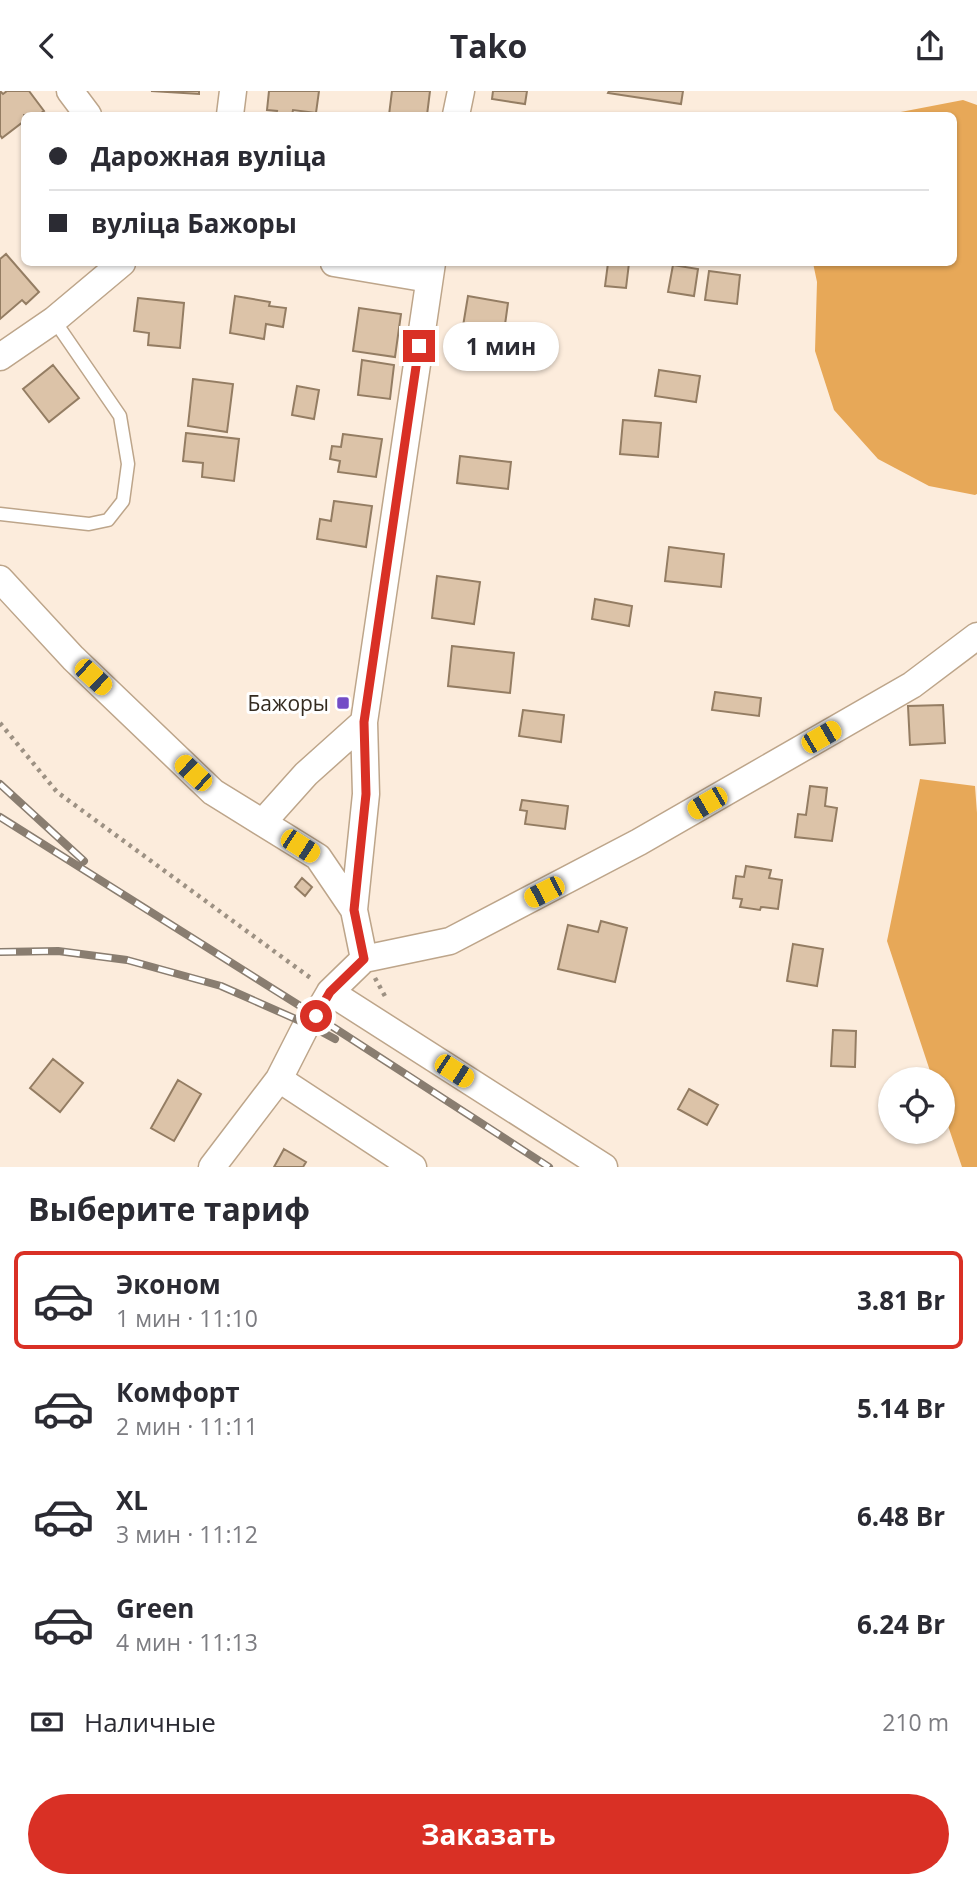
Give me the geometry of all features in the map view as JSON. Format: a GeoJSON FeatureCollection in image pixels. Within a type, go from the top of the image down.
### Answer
{"type":"FeatureCollection","features":[{"type":"Feature","properties":{"kind":"street"},"geometry":{"type":"LineString","coordinates":[[70,91],[86,112]]}},
{"type":"Feature","properties":{"kind":"street"},"geometry":{"type":"LineString","coordinates":[[230,112],[233,91]]}},
{"type":"Feature","properties":{"kind":"street"},"geometry":{"type":"LineString","coordinates":[[457,112],[461,91]]}},
{"type":"Feature","properties":{"kind":"street"},"geometry":{"type":"LineString","coordinates":[[0,357],[54,320],[118,266]]}},
{"type":"Feature","properties":{"kind":"street"},"geometry":{"type":"LineString","coordinates":[[364,959],[354,910],[366,794],[364,722],[430,271],[370,266]]}},
{"type":"Feature","properties":{"kind":"street"},"geometry":{"type":"LineString","coordinates":[[0,579],[73,658],[214,792],[318,857],[354,910]]}},
{"type":"Feature","properties":{"kind":"street"},"geometry":{"type":"LineString","coordinates":[[212,1167],[279,1079],[307,1024],[316,1016],[330,992],[364,959],[450,941],[639,842],[912,685],[977,637]]}},
{"type":"Feature","properties":{"kind":"street"},"geometry":{"type":"LineString","coordinates":[[263,823],[306,774],[364,722]]}},
{"type":"Feature","properties":{"kind":"street"},"geometry":{"type":"LineString","coordinates":[[330,992],[604,1167]]}},
{"type":"Feature","properties":{"kind":"street"},"geometry":{"type":"LineString","coordinates":[[279,1079],[413,1167]]}},
{"type":"Feature","properties":{"kind":"lane"},"geometry":{"type":"LineString","coordinates":[[0,515],[89,524],[108,520],[123,501],[128,464],[120,416],[54,320]]}},
{"type":"Feature","properties":{"kind":"path"},"geometry":{"type":"LineString","coordinates":[[0,723],[57,792],[330,992]]}},
{"type":"Feature","properties":{"kind":"shaded area"},"geometry":{"type":"Polygon","coordinates":[[[963,100],[977,105],[975,495],[929,486],[878,459],[834,410],[815,351],[817,282],[814,266],[957,266],[957,112],[901,112],[963,100]]]}},
{"type":"Feature","properties":{"kind":"shaded area"},"geometry":{"type":"Polygon","coordinates":[[[920,779],[975,786],[977,1167],[962,1167],[954,1144],[955,1067],[929,1067],[887,941],[920,779]]]}},
{"type":"Feature","properties":{"kind":"building"},"geometry":{"type":"Polygon","coordinates":[[[0,91],[3,94],[7,91],[29,91],[44,111],[21,112],[21,124],[2,138],[0,91]]]}},
{"type":"Feature","properties":{"kind":"building"},"geometry":{"type":"Polygon","coordinates":[[[151,91],[199,91],[199,94],[151,91]]]}},
{"type":"Feature","properties":{"kind":"building"},"geometry":{"type":"Polygon","coordinates":[[[269,91],[319,91],[316,112],[267,110],[269,91]]]}},
{"type":"Feature","properties":{"kind":"building"},"geometry":{"type":"Polygon","coordinates":[[[392,91],[430,91],[427,112],[389,112],[392,91]]]}},
{"type":"Feature","properties":{"kind":"building"},"geometry":{"type":"Polygon","coordinates":[[[493,91],[527,91],[525,104],[492,99],[493,91]]]}},
{"type":"Feature","properties":{"kind":"building"},"geometry":{"type":"Polygon","coordinates":[[[683,91],[681,104],[608,93],[683,91]]]}},
{"type":"Feature","properties":{"kind":"building"},"geometry":{"type":"Polygon","coordinates":[[[6,254],[39,292],[26,304],[22,300],[0,319],[0,259],[6,254]]]}},
{"type":"Feature","properties":{"kind":"building"},"geometry":{"type":"Polygon","coordinates":[[[608,266],[629,266],[626,288],[605,286],[608,266]]]}},
{"type":"Feature","properties":{"kind":"building"},"geometry":{"type":"Polygon","coordinates":[[[673,266],[698,269],[694,296],[668,292],[673,266]]]}},
{"type":"Feature","properties":{"kind":"building"},"geometry":{"type":"Polygon","coordinates":[[[709,271],[740,275],[737,304],[705,300],[709,271]]]}},
{"type":"Feature","properties":{"kind":"building"},"geometry":{"type":"Polygon","coordinates":[[[235,296],[270,302],[269,306],[286,308],[283,327],[266,324],[264,339],[230,333],[235,296]]]}},
{"type":"Feature","properties":{"kind":"building"},"geometry":{"type":"Polygon","coordinates":[[[468,296],[508,303],[503,339],[462,332],[468,296]]]}},
{"type":"Feature","properties":{"kind":"building"},"geometry":{"type":"Polygon","coordinates":[[[138,298],[184,303],[180,348],[148,345],[149,333],[134,331],[138,298]]]}},
{"type":"Feature","properties":{"kind":"building"},"geometry":{"type":"Polygon","coordinates":[[[359,308],[401,314],[395,357],[353,351],[359,308]]]}},
{"type":"Feature","properties":{"kind":"building"},"geometry":{"type":"Polygon","coordinates":[[[362,360],[394,365],[390,399],[358,395],[362,360]]]}},
{"type":"Feature","properties":{"kind":"building"},"geometry":{"type":"Polygon","coordinates":[[[53,365],[79,398],[49,422],[23,389],[53,365]]]}},
{"type":"Feature","properties":{"kind":"building"},"geometry":{"type":"Polygon","coordinates":[[[659,370],[700,376],[696,402],[655,396],[659,370]]]}},
{"type":"Feature","properties":{"kind":"building"},"geometry":{"type":"Polygon","coordinates":[[[193,379],[233,384],[227,432],[188,426],[193,379]]]}},
{"type":"Feature","properties":{"kind":"building"},"geometry":{"type":"Polygon","coordinates":[[[297,386],[319,390],[314,419],[292,415],[297,386]]]}},
{"type":"Feature","properties":{"kind":"building"},"geometry":{"type":"Polygon","coordinates":[[[623,420],[661,423],[658,457],[620,454],[623,420]]]}},
{"type":"Feature","properties":{"kind":"building"},"geometry":{"type":"Polygon","coordinates":[[[186,433],[239,439],[234,481],[202,477],[203,463],[183,461],[186,433]]]}},
{"type":"Feature","properties":{"kind":"building"},"geometry":{"type":"Polygon","coordinates":[[[343,434],[382,439],[376,477],[338,472],[340,461],[330,459],[332,446],[341,447],[343,434]]]}},
{"type":"Feature","properties":{"kind":"building"},"geometry":{"type":"Polygon","coordinates":[[[460,456],[511,462],[508,489],[457,483],[460,456]]]}},
{"type":"Feature","properties":{"kind":"building"},"geometry":{"type":"Polygon","coordinates":[[[334,501],[372,506],[366,547],[317,539],[320,519],[331,521],[334,501]]]}},
{"type":"Feature","properties":{"kind":"building"},"geometry":{"type":"Polygon","coordinates":[[[669,547],[724,554],[721,587],[665,581],[669,547]]]}},
{"type":"Feature","properties":{"kind":"building"},"geometry":{"type":"Polygon","coordinates":[[[437,576],[480,582],[474,624],[432,618],[437,576]]]}},
{"type":"Feature","properties":{"kind":"building"},"geometry":{"type":"Polygon","coordinates":[[[595,599],[632,606],[629,626],[592,619],[595,599]]]}},
{"type":"Feature","properties":{"kind":"building"},"geometry":{"type":"Polygon","coordinates":[[[452,646],[514,653],[510,693],[448,686],[452,646]]]}},
{"type":"Feature","properties":{"kind":"building"},"geometry":{"type":"Polygon","coordinates":[[[715,692],[761,698],[759,716],[712,710],[715,692]]]}},
{"type":"Feature","properties":{"kind":"building"},"geometry":{"type":"Polygon","coordinates":[[[943,705],[945,743],[910,745],[908,706],[943,705]]]}},
{"type":"Feature","properties":{"kind":"building"},"geometry":{"type":"Polygon","coordinates":[[[523,710],[564,715],[561,742],[519,736],[523,710]]]}},
{"type":"Feature","properties":{"kind":"building"},"geometry":{"type":"Polygon","coordinates":[[[810,786],[827,788],[825,806],[837,808],[832,841],[795,837],[798,814],[806,815],[810,786]]]}},
{"type":"Feature","properties":{"kind":"building"},"geometry":{"type":"Polygon","coordinates":[[[522,800],[568,806],[565,829],[525,824],[527,811],[520,810],[522,800]]]}},
{"type":"Feature","properties":{"kind":"building"},"geometry":{"type":"Polygon","coordinates":[[[746,866],[771,870],[769,878],[782,880],[778,909],[740,907],[742,899],[733,898],[736,876],[744,877],[746,866]]]}},
{"type":"Feature","properties":{"kind":"building"},"geometry":{"type":"Polygon","coordinates":[[[302,878],[312,887],[305,896],[295,887],[302,878]]]}},
{"type":"Feature","properties":{"kind":"building"},"geometry":{"type":"Polygon","coordinates":[[[601,921],[627,928],[615,982],[558,969],[568,925],[598,932],[601,921]]]}},
{"type":"Feature","properties":{"kind":"building"},"geometry":{"type":"Polygon","coordinates":[[[793,944],[823,949],[817,986],[787,981],[793,944]]]}},
{"type":"Feature","properties":{"kind":"building"},"geometry":{"type":"Polygon","coordinates":[[[833,1030],[856,1031],[855,1067],[831,1066],[833,1030]]]}},
{"type":"Feature","properties":{"kind":"building"},"geometry":{"type":"Polygon","coordinates":[[[53,1059],[83,1083],[60,1112],[30,1088],[53,1059]]]}},
{"type":"Feature","properties":{"kind":"building"},"geometry":{"type":"Polygon","coordinates":[[[178,1080],[201,1094],[174,1141],[151,1128],[178,1080]]]}},
{"type":"Feature","properties":{"kind":"building"},"geometry":{"type":"Polygon","coordinates":[[[689,1089],[718,1105],[707,1125],[678,1109],[689,1089]]]}},
{"type":"Feature","properties":{"kind":"building"},"geometry":{"type":"Polygon","coordinates":[[[284,1149],[306,1162],[303,1167],[274,1167],[284,1149]]]}},
{"type":"Feature","properties":{"kind":"railway"},"geometry":{"type":"LineString","coordinates":[[0,784],[84,861]]}},
{"type":"Feature","properties":{"kind":"railway"},"geometry":{"type":"LineString","coordinates":[[0,817],[549,1167]]}},
{"type":"Feature","properties":{"kind":"railway"},"geometry":{"type":"LineString","coordinates":[[0,952],[58,951],[127,960],[221,986],[335,1039]]}},
{"type":"Feature","properties":{"kind":"place","name":"Бажоры"},"geometry":{"type":"Point","coordinates":[343,703]}},
{"type":"Feature","properties":{"kind":"route"},"geometry":{"type":"LineString","coordinates":[[316,1016],[330,992],[364,959],[354,910],[366,794],[364,722],[419,346]]}}]}
